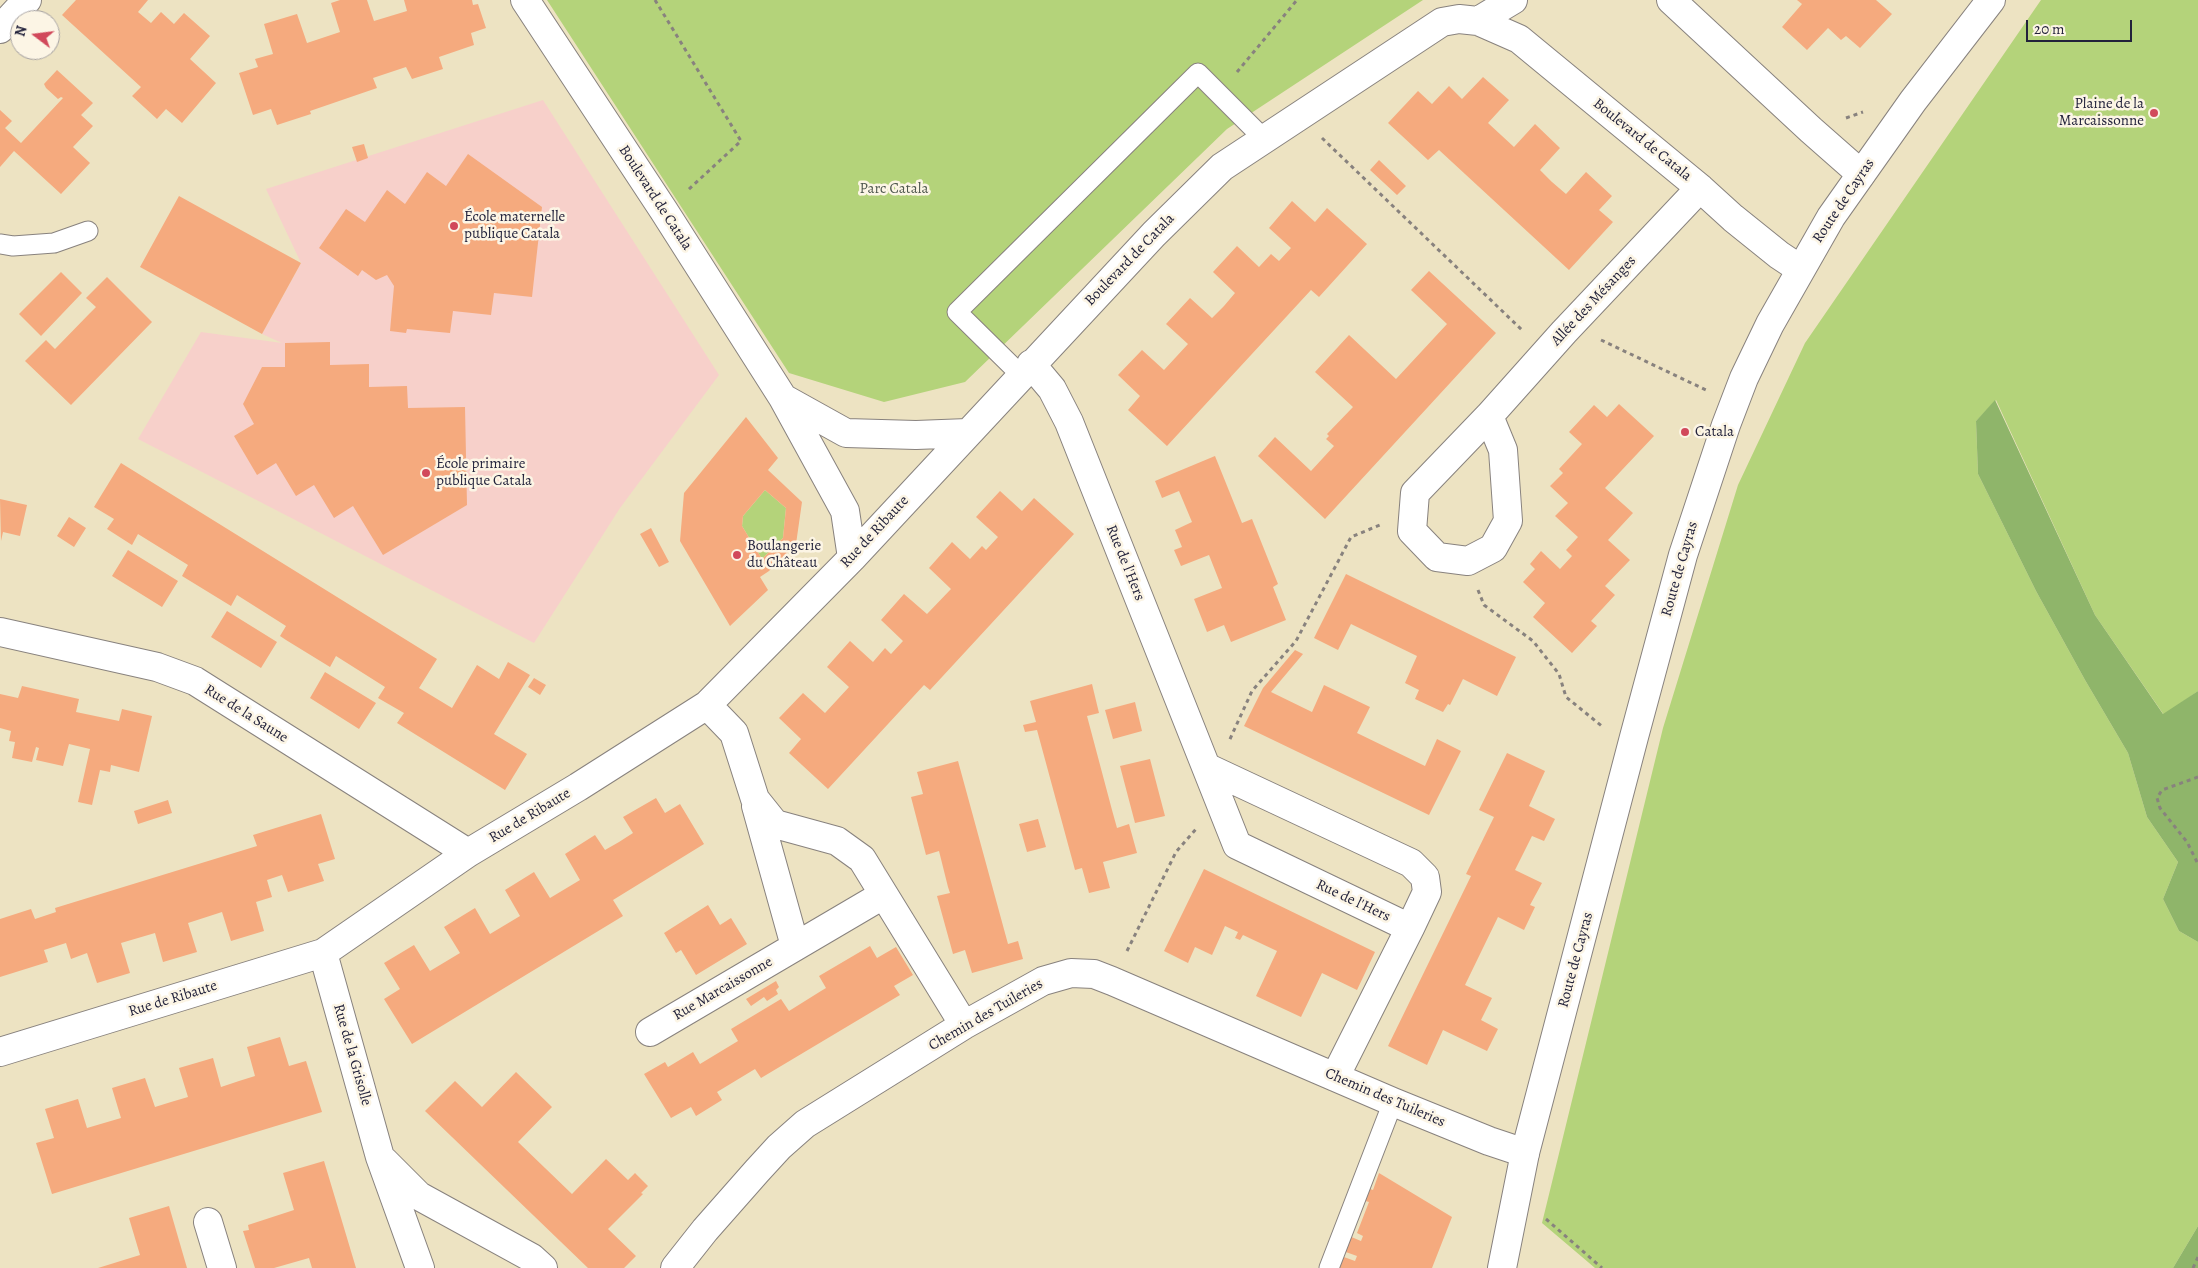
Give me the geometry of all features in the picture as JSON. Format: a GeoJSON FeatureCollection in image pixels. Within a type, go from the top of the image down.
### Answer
{"type":"FeatureCollection","features":[{"type":"Feature","properties":{"kind":"street"},"geometry":{"type":"LineString","coordinates":[[0,30],[26,0]]}},
{"type":"Feature","properties":{"kind":"street","name":"Boulevard de Catala"},"geometry":{"type":"LineString","coordinates":[[525,0],[664,211],[783,398],[845,511],[852,558]]}},
{"type":"Feature","properties":{"kind":"street"},"geometry":{"type":"LineString","coordinates":[[1483,11],[1513,0]]}},
{"type":"Feature","properties":{"kind":"street"},"geometry":{"type":"LineString","coordinates":[[1671,0],[1861,174]]}},
{"type":"Feature","properties":{"kind":"street","name":"Route de Cayras"},"geometry":{"type":"LineString","coordinates":[[1502,1268],[1525,1152],[1683,555],[1710,470],[1744,378],[1770,324],[1831,217],[1913,101],[1991,0]]}},
{"type":"Feature","properties":{"kind":"street","name":"Boulevard de Catala"},"geometry":{"type":"LineString","coordinates":[[783,398],[846,433],[916,435],[968,433],[1154,234],[1222,168],[1442,22],[1460,19],[1483,11],[1700,188],[1733,218],[1779,255],[1800,269]]}},
{"type":"Feature","properties":{"kind":"street","name":"Allée des Mésanges"},"geometry":{"type":"LineString","coordinates":[[1468,561],[1436,557],[1412,531],[1414,493],[1489,416],[1545,352],[1700,188]]}},
{"type":"Feature","properties":{"kind":"street","name":"Rue de l'Hers"},"geometry":{"type":"LineString","coordinates":[[1026,370],[1052,389],[1069,422],[1210,770],[1220,803],[1237,845],[1410,928]]}},
{"type":"Feature","properties":{"kind":"street"},"geometry":{"type":"LineString","coordinates":[[1468,561],[1493,548],[1508,521],[1503,450],[1489,416]]}},
{"type":"Feature","properties":{"kind":"street","name":"Rue de Ribaute"},"geometry":{"type":"LineString","coordinates":[[0,1052],[323,954],[468,853],[578,787],[707,705],[852,558],[968,433]]}},
{"type":"Feature","properties":{"kind":"street","name":"Rue de la Saune"},"geometry":{"type":"LineString","coordinates":[[0,632],[157,666],[194,681],[468,853]]}},
{"type":"Feature","properties":{"kind":"street"},"geometry":{"type":"LineString","coordinates":[[707,705],[734,733],[795,946]]}},
{"type":"Feature","properties":{"kind":"street","name":"Rue de l'Hers"},"geometry":{"type":"LineString","coordinates":[[1210,770],[1411,863],[1424,877],[1426,892],[1410,928],[1335,1077]]}},
{"type":"Feature","properties":{"kind":"street"},"geometry":{"type":"LineString","coordinates":[[754,799],[775,824],[837,841],[862,859],[964,1025]]}},
{"type":"Feature","properties":{"kind":"street","name":"Rue Marcaissonne"},"geometry":{"type":"LineString","coordinates":[[650,1032],[883,895]]}},
{"type":"Feature","properties":{"kind":"street","name":"Rue de la Grisolle"},"geometry":{"type":"LineString","coordinates":[[323,954],[380,1157],[420,1268]]}},
{"type":"Feature","properties":{"kind":"street","name":"Chemin des Tuileries"},"geometry":{"type":"LineString","coordinates":[[676,1268],[705,1230],[757,1171],[779,1147],[805,1124],[964,1025],[1043,981],[1071,973],[1094,974],[1112,981],[1393,1102],[1489,1141],[1525,1152]]}},
{"type":"Feature","properties":{"kind":"street"},"geometry":{"type":"LineString","coordinates":[[380,1157],[420,1196],[537,1263]]}},
{"type":"Feature","properties":{"kind":"street"},"geometry":{"type":"LineString","coordinates":[[208,1222],[222,1268]]}},
{"type":"Feature","properties":{"kind":"street"},"geometry":{"type":"LineString","coordinates":[[504,1268],[537,1263]]}},
{"type":"Feature","properties":{"kind":"lane"},"geometry":{"type":"LineString","coordinates":[[1026,370],[957,312],[1198,73],[1264,139]]}},
{"type":"Feature","properties":{"kind":"lane"},"geometry":{"type":"LineString","coordinates":[[0,244],[13,246],[54,244],[88,231]]}},
{"type":"Feature","properties":{"kind":"lane"},"geometry":{"type":"LineString","coordinates":[[1329,1268],[1393,1102]]}},
{"type":"Feature","properties":{"kind":"path"},"geometry":{"type":"LineString","coordinates":[[655,0],[741,141],[664,211]]}},
{"type":"Feature","properties":{"kind":"path"},"geometry":{"type":"LineString","coordinates":[[1219,94],[1297,0]]}},
{"type":"Feature","properties":{"kind":"path"},"geometry":{"type":"LineString","coordinates":[[1298,116],[1545,352]]}},
{"type":"Feature","properties":{"kind":"path"},"geometry":{"type":"LineString","coordinates":[[1564,332],[1595,337],[1710,392]]}},
{"type":"Feature","properties":{"kind":"path"},"geometry":{"type":"LineString","coordinates":[[1210,770],[1252,691],[1296,641],[1351,537],[1413,511]]}},
{"type":"Feature","properties":{"kind":"path"},"geometry":{"type":"LineString","coordinates":[[1468,561],[1484,605],[1533,641],[1559,674],[1566,697],[1606,729]]}},
{"type":"Feature","properties":{"kind":"path"},"geometry":{"type":"LineString","coordinates":[[2198,777],[2174,784],[2162,790],[2157,798],[2160,808],[2187,842],[2198,864]]}},
{"type":"Feature","properties":{"kind":"path"},"geometry":{"type":"LineString","coordinates":[[1112,981],[1176,852],[1220,803]]}},
{"type":"Feature","properties":{"kind":"path"},"geometry":{"type":"LineString","coordinates":[[1514,1201],[1543,1217],[1602,1268]]}},
{"type":"Feature","properties":{"kind":"path"},"geometry":{"type":"LineString","coordinates":[[2193,1268],[2198,1257]]}},
{"type":"Feature","properties":{"kind":"shaded area","name":"École primaire publique Catala"},"geometry":{"type":"Polygon","coordinates":[[[543,100],[719,375],[620,508],[534,643],[138,439],[201,332],[282,343],[262,334],[301,263],[266,189],[543,100]]]}},
{"type":"Feature","properties":{"kind":"green space","name":"Parc Catala"},"geometry":{"type":"Polygon","coordinates":[[[547,0],[1423,0],[1227,129],[965,382],[884,402],[789,373],[547,0]]]}},
{"type":"Feature","properties":{"kind":"green space"},"geometry":{"type":"Polygon","coordinates":[[[2041,0],[2198,0],[2198,691],[2164,715],[2095,615],[1996,400],[1976,421],[1978,474],[2036,591],[2128,753],[2147,817],[2178,862],[2163,899],[2179,931],[2198,942],[2198,1226],[2173,1268],[1595,1268],[1542,1223],[1663,728],[1738,485],[1805,343],[2041,0]]]}},
{"type":"Feature","properties":{"kind":"green space"},"geometry":{"type":"Polygon","coordinates":[[[1995,400],[2095,615],[2163,714],[2198,691],[2198,942],[2179,931],[2163,899],[2178,862],[2147,817],[2128,753],[2036,591],[1978,474],[1976,421],[1995,400]]]}},
{"type":"Feature","properties":{"kind":"green space"},"geometry":{"type":"Polygon","coordinates":[[[765,490],[786,508],[783,538],[762,559],[742,526],[743,516],[765,490]]]}},
{"type":"Feature","properties":{"kind":"green space"},"geometry":{"type":"Polygon","coordinates":[[[2198,1226],[2198,1268],[2173,1268],[2198,1226]]]}},
{"type":"Feature","properties":{"kind":"building"},"geometry":{"type":"Polygon","coordinates":[[[76,0],[148,0],[138,12],[151,23],[161,12],[174,24],[184,13],[210,36],[190,59],[216,83],[182,123],[166,109],[157,119],[132,96],[141,87],[62,15],[76,0]]]}},
{"type":"Feature","properties":{"kind":"building"},"geometry":{"type":"Polygon","coordinates":[[[340,0],[367,0],[374,21],[407,11],[404,0],[472,0],[473,5],[478,4],[486,28],[471,33],[474,45],[439,57],[443,69],[412,79],[406,67],[373,78],[377,88],[310,111],[311,114],[277,125],[271,109],[253,115],[239,73],[258,67],[255,59],[273,54],[264,24],[297,14],[307,43],[340,32],[331,3],[340,0]]]}},
{"type":"Feature","properties":{"kind":"building"},"geometry":{"type":"Polygon","coordinates":[[[1797,0],[1876,0],[1892,14],[1860,48],[1846,36],[1841,40],[1828,28],[1807,50],[1782,27],[1802,4],[1797,0]]]}},
{"type":"Feature","properties":{"kind":"building"},"geometry":{"type":"Polygon","coordinates":[[[57,70],[93,103],[81,115],[93,126],[73,147],[90,163],[61,194],[14,151],[0,167],[0,110],[12,121],[5,128],[21,143],[63,98],[58,99],[44,84],[57,70]]]}},
{"type":"Feature","properties":{"kind":"building"},"geometry":{"type":"Polygon","coordinates":[[[1483,77],[1509,100],[1488,123],[1514,147],[1535,124],[1560,148],[1540,170],[1552,182],[1566,194],[1586,172],[1612,196],[1599,210],[1613,222],[1569,270],[1439,150],[1428,160],[1388,123],[1418,91],[1432,104],[1449,86],[1462,99],[1483,77]]]}},
{"type":"Feature","properties":{"kind":"building"},"geometry":{"type":"Polygon","coordinates":[[[364,144],[368,158],[357,162],[352,147],[364,144]]]}},
{"type":"Feature","properties":{"kind":"building"},"geometry":{"type":"Polygon","coordinates":[[[468,154],[542,207],[532,297],[494,293],[491,315],[453,311],[450,333],[407,329],[406,333],[390,331],[394,286],[387,275],[376,280],[362,270],[358,276],[319,248],[346,209],[365,222],[387,190],[405,204],[427,172],[446,186],[468,154]]]}},
{"type":"Feature","properties":{"kind":"building"},"geometry":{"type":"Polygon","coordinates":[[[1379,160],[1406,186],[1397,195],[1370,170],[1379,160]]]}},
{"type":"Feature","properties":{"kind":"building"},"geometry":{"type":"Polygon","coordinates":[[[179,196],[301,263],[262,334],[140,267],[179,196]]]}},
{"type":"Feature","properties":{"kind":"building"},"geometry":{"type":"Polygon","coordinates":[[[1292,201],[1315,222],[1327,208],[1367,244],[1319,297],[1311,290],[1167,446],[1128,410],[1140,396],[1118,375],[1142,350],[1164,370],[1188,344],[1166,324],[1190,298],[1212,318],[1224,306],[1235,293],[1213,272],[1237,246],[1259,267],[1271,254],[1279,261],[1291,248],[1269,228],[1292,201]]]}},
{"type":"Feature","properties":{"kind":"building"},"geometry":{"type":"Polygon","coordinates":[[[1429,271],[1496,333],[1325,519],[1258,456],[1275,437],[1311,471],[1334,446],[1326,439],[1329,436],[1327,434],[1353,407],[1315,372],[1349,335],[1396,379],[1447,324],[1411,290],[1429,271]]]}},
{"type":"Feature","properties":{"kind":"building"},"geometry":{"type":"Polygon","coordinates":[[[61,272],[82,293],[41,336],[19,314],[61,272]]]}},
{"type":"Feature","properties":{"kind":"building"},"geometry":{"type":"Polygon","coordinates":[[[107,277],[152,322],[71,405],[25,361],[46,340],[55,349],[96,307],[86,298],[107,277]]]}},
{"type":"Feature","properties":{"kind":"building"},"geometry":{"type":"Polygon","coordinates":[[[330,342],[330,365],[369,364],[369,387],[407,386],[408,408],[465,407],[467,505],[383,555],[353,506],[334,518],[314,485],[296,496],[276,463],[257,475],[234,436],[254,424],[243,404],[262,367],[285,367],[285,343],[330,342]]]}},
{"type":"Feature","properties":{"kind":"building"},"geometry":{"type":"Polygon","coordinates":[[[1619,404],[1654,436],[1605,488],[1633,513],[1608,540],[1630,560],[1605,586],[1615,595],[1591,621],[1597,626],[1572,653],[1533,617],[1545,603],[1523,582],[1535,569],[1530,564],[1541,551],[1560,569],[1572,556],[1566,550],[1578,537],[1555,516],[1568,503],[1550,486],[1563,473],[1559,469],[1582,444],[1569,432],[1594,405],[1607,417],[1619,404]]]}},
{"type":"Feature","properties":{"kind":"building"},"geometry":{"type":"Polygon","coordinates":[[[746,417],[778,458],[768,470],[802,502],[796,544],[769,571],[760,577],[768,590],[730,626],[680,541],[684,493],[746,417]],[[765,490],[743,516],[742,526],[762,559],[783,538],[786,508],[765,490]]]}},
{"type":"Feature","properties":{"kind":"building"},"geometry":{"type":"Polygon","coordinates":[[[1215,456],[1242,523],[1252,519],[1278,584],[1273,587],[1286,620],[1231,642],[1224,625],[1207,632],[1194,599],[1222,588],[1209,555],[1181,566],[1174,550],[1182,547],[1175,530],[1192,522],[1179,491],[1162,498],[1155,481],[1215,456]]]}},
{"type":"Feature","properties":{"kind":"building"},"geometry":{"type":"Polygon","coordinates":[[[121,463],[437,659],[419,688],[452,708],[477,665],[499,679],[508,662],[530,675],[494,734],[527,754],[505,790],[397,723],[404,713],[378,698],[385,687],[336,656],[330,667],[286,640],[280,636],[286,626],[237,595],[231,606],[182,576],[188,565],[138,534],[132,545],[107,529],[114,519],[94,507],[121,463]]]}},
{"type":"Feature","properties":{"kind":"building"},"geometry":{"type":"Polygon","coordinates":[[[1000,491],[1022,511],[1034,498],[1074,534],[930,690],[924,685],[828,789],[789,753],[801,739],[779,718],[803,693],[825,713],[849,687],[827,667],[850,641],[873,662],[885,648],[891,654],[903,641],[881,620],[904,594],[927,614],[951,589],[929,568],[952,542],[970,559],[982,546],[986,550],[998,537],[976,517],[1000,491]]]}},
{"type":"Feature","properties":{"kind":"building"},"geometry":{"type":"Polygon","coordinates":[[[0,499],[27,505],[20,536],[3,532],[1,541],[0,499]]]}},
{"type":"Feature","properties":{"kind":"building"},"geometry":{"type":"Polygon","coordinates":[[[69,517],[86,528],[74,547],[57,536],[69,517]]]}},
{"type":"Feature","properties":{"kind":"building"},"geometry":{"type":"Polygon","coordinates":[[[651,528],[669,562],[659,567],[640,534],[651,528]]]}},
{"type":"Feature","properties":{"kind":"building"},"geometry":{"type":"Polygon","coordinates":[[[128,550],[178,581],[162,607],[112,576],[128,550]]]}},
{"type":"Feature","properties":{"kind":"building"},"geometry":{"type":"Polygon","coordinates":[[[1346,574],[1516,657],[1497,696],[1463,679],[1450,705],[1448,704],[1443,712],[1415,699],[1419,690],[1405,683],[1417,656],[1351,624],[1338,650],[1314,638],[1346,574]]]}},
{"type":"Feature","properties":{"kind":"building"},"geometry":{"type":"Polygon","coordinates":[[[227,611],[277,642],[261,668],[211,637],[227,611]]]}},
{"type":"Feature","properties":{"kind":"building"},"geometry":{"type":"Polygon","coordinates":[[[1295,650],[1303,654],[1271,692],[1312,712],[1324,685],[1370,707],[1357,733],[1425,766],[1437,739],[1461,751],[1429,815],[1244,726],[1263,688],[1295,650]]]}},
{"type":"Feature","properties":{"kind":"building"},"geometry":{"type":"Polygon","coordinates":[[[325,672],[376,703],[359,729],[310,698],[325,672]]]}},
{"type":"Feature","properties":{"kind":"building"},"geometry":{"type":"Polygon","coordinates":[[[534,678],[546,685],[540,695],[528,687],[534,678]]]}},
{"type":"Feature","properties":{"kind":"building"},"geometry":{"type":"Polygon","coordinates":[[[1092,684],[1099,713],[1087,716],[1112,810],[1117,828],[1129,824],[1137,853],[1103,862],[1110,888],[1089,893],[1082,868],[1075,870],[1037,730],[1025,732],[1023,725],[1036,722],[1030,701],[1092,684]]]}},
{"type":"Feature","properties":{"kind":"building"},"geometry":{"type":"Polygon","coordinates":[[[22,686],[79,699],[76,712],[119,721],[122,709],[152,716],[139,772],[111,765],[110,772],[100,770],[92,805],[78,802],[90,749],[69,744],[63,766],[36,760],[39,748],[36,747],[32,762],[12,758],[15,742],[9,741],[11,731],[0,728],[0,694],[18,698],[22,686]]]}},
{"type":"Feature","properties":{"kind":"building"},"geometry":{"type":"Polygon","coordinates":[[[1135,702],[1142,731],[1113,739],[1105,710],[1135,702]]]}},
{"type":"Feature","properties":{"kind":"building"},"geometry":{"type":"Polygon","coordinates":[[[1507,753],[1545,771],[1529,806],[1555,819],[1544,841],[1532,836],[1515,870],[1542,883],[1530,905],[1535,907],[1524,930],[1498,917],[1465,985],[1492,998],[1481,1020],[1498,1029],[1487,1051],[1443,1030],[1427,1065],[1388,1046],[1471,876],[1466,874],[1494,817],[1479,810],[1507,753]]]}},
{"type":"Feature","properties":{"kind":"building"},"geometry":{"type":"Polygon","coordinates":[[[1150,759],[1165,816],[1135,823],[1120,766],[1150,759]]]}},
{"type":"Feature","properties":{"kind":"building"},"geometry":{"type":"Polygon","coordinates":[[[958,761],[1008,944],[1018,941],[1023,959],[972,973],[965,950],[953,954],[937,896],[950,893],[939,851],[926,855],[911,797],[923,794],[917,772],[958,761]]]}},
{"type":"Feature","properties":{"kind":"building"},"geometry":{"type":"Polygon","coordinates":[[[656,798],[665,813],[680,804],[704,844],[613,900],[623,916],[412,1044],[384,999],[400,989],[384,963],[414,945],[430,971],[460,953],[444,927],[475,908],[490,934],[520,916],[505,890],[534,872],[550,898],[580,880],[565,854],[595,835],[605,850],[619,842],[633,833],[623,817],[656,798]]]}},
{"type":"Feature","properties":{"kind":"building"},"geometry":{"type":"Polygon","coordinates":[[[168,800],[172,813],[138,824],[134,811],[168,800]]]}},
{"type":"Feature","properties":{"kind":"building"},"geometry":{"type":"Polygon","coordinates":[[[321,814],[335,859],[318,864],[324,881],[288,892],[282,875],[267,880],[272,897],[256,902],[264,931],[231,941],[222,912],[188,923],[197,952],[163,962],[155,933],[121,943],[130,973],[97,983],[87,953],[71,959],[66,943],[44,950],[48,962],[0,977],[0,919],[31,909],[35,919],[56,912],[55,908],[257,846],[253,835],[321,814]]]}},
{"type":"Feature","properties":{"kind":"building"},"geometry":{"type":"Polygon","coordinates":[[[1038,819],[1046,847],[1027,852],[1019,824],[1038,819]]]}},
{"type":"Feature","properties":{"kind":"building"},"geometry":{"type":"Polygon","coordinates":[[[1204,869],[1375,952],[1357,990],[1322,973],[1301,1017],[1256,996],[1277,951],[1243,935],[1240,940],[1235,938],[1238,932],[1225,926],[1212,955],[1195,947],[1188,963],[1164,951],[1204,869]]]}},
{"type":"Feature","properties":{"kind":"building"},"geometry":{"type":"Polygon","coordinates":[[[708,905],[720,925],[731,918],[747,944],[696,975],[681,950],[676,953],[664,933],[708,905]]]}},
{"type":"Feature","properties":{"kind":"building"},"geometry":{"type":"Polygon","coordinates":[[[870,946],[877,958],[896,947],[913,975],[894,986],[900,995],[761,1078],[755,1069],[717,1092],[722,1100],[696,1116],[691,1107],[671,1118],[644,1074],[665,1062],[668,1067],[693,1052],[700,1064],[738,1041],[731,1029],[781,999],[789,1011],[826,988],[819,976],[870,946]]]}},
{"type":"Feature","properties":{"kind":"building"},"geometry":{"type":"Polygon","coordinates":[[[776,981],[779,987],[776,990],[778,994],[767,1001],[764,997],[751,1006],[746,999],[776,981]]]}},
{"type":"Feature","properties":{"kind":"building"},"geometry":{"type":"Polygon","coordinates":[[[280,1037],[289,1066],[306,1061],[322,1112],[52,1194],[36,1143],[54,1138],[45,1109],[78,1099],[87,1128],[121,1118],[112,1088],[145,1078],[155,1107],[188,1097],[179,1068],[213,1058],[221,1087],[255,1076],[247,1047],[280,1037]]]}},
{"type":"Feature","properties":{"kind":"building"},"geometry":{"type":"Polygon","coordinates":[[[516,1072],[552,1107],[518,1142],[572,1194],[606,1159],[628,1180],[635,1173],[648,1186],[641,1193],[643,1194],[608,1229],[636,1256],[624,1268],[588,1268],[425,1111],[455,1081],[482,1107],[516,1072]]]}},
{"type":"Feature","properties":{"kind":"building"},"geometry":{"type":"Polygon","coordinates":[[[324,1161],[356,1268],[312,1268],[309,1258],[274,1268],[255,1268],[243,1231],[249,1230],[248,1225],[294,1210],[283,1173],[324,1161]]]}},
{"type":"Feature","properties":{"kind":"building"},"geometry":{"type":"Polygon","coordinates":[[[1379,1173],[1452,1217],[1432,1268],[1336,1268],[1341,1256],[1355,1261],[1357,1256],[1343,1251],[1349,1236],[1361,1241],[1363,1236],[1357,1233],[1369,1202],[1362,1200],[1367,1188],[1373,1190],[1379,1173]]]}},
{"type":"Feature","properties":{"kind":"building"},"geometry":{"type":"Polygon","coordinates":[[[169,1206],[187,1268],[98,1268],[140,1255],[129,1218],[169,1206]]]}},
{"type":"Feature","properties":{"kind":"place","name":"Plaine de la Marcaissonne"},"geometry":{"type":"Point","coordinates":[2154,113]}},
{"type":"Feature","properties":{"kind":"place","name":"École maternelle publique Catala"},"geometry":{"type":"Point","coordinates":[454,226]}},
{"type":"Feature","properties":{"kind":"place","name":"Catala"},"geometry":{"type":"Point","coordinates":[1685,432]}},
{"type":"Feature","properties":{"kind":"place","name":"École primaire publique Catala"},"geometry":{"type":"Point","coordinates":[426,473]}},
{"type":"Feature","properties":{"kind":"place","name":"Boulangerie du Château"},"geometry":{"type":"Point","coordinates":[737,555]}}]}
